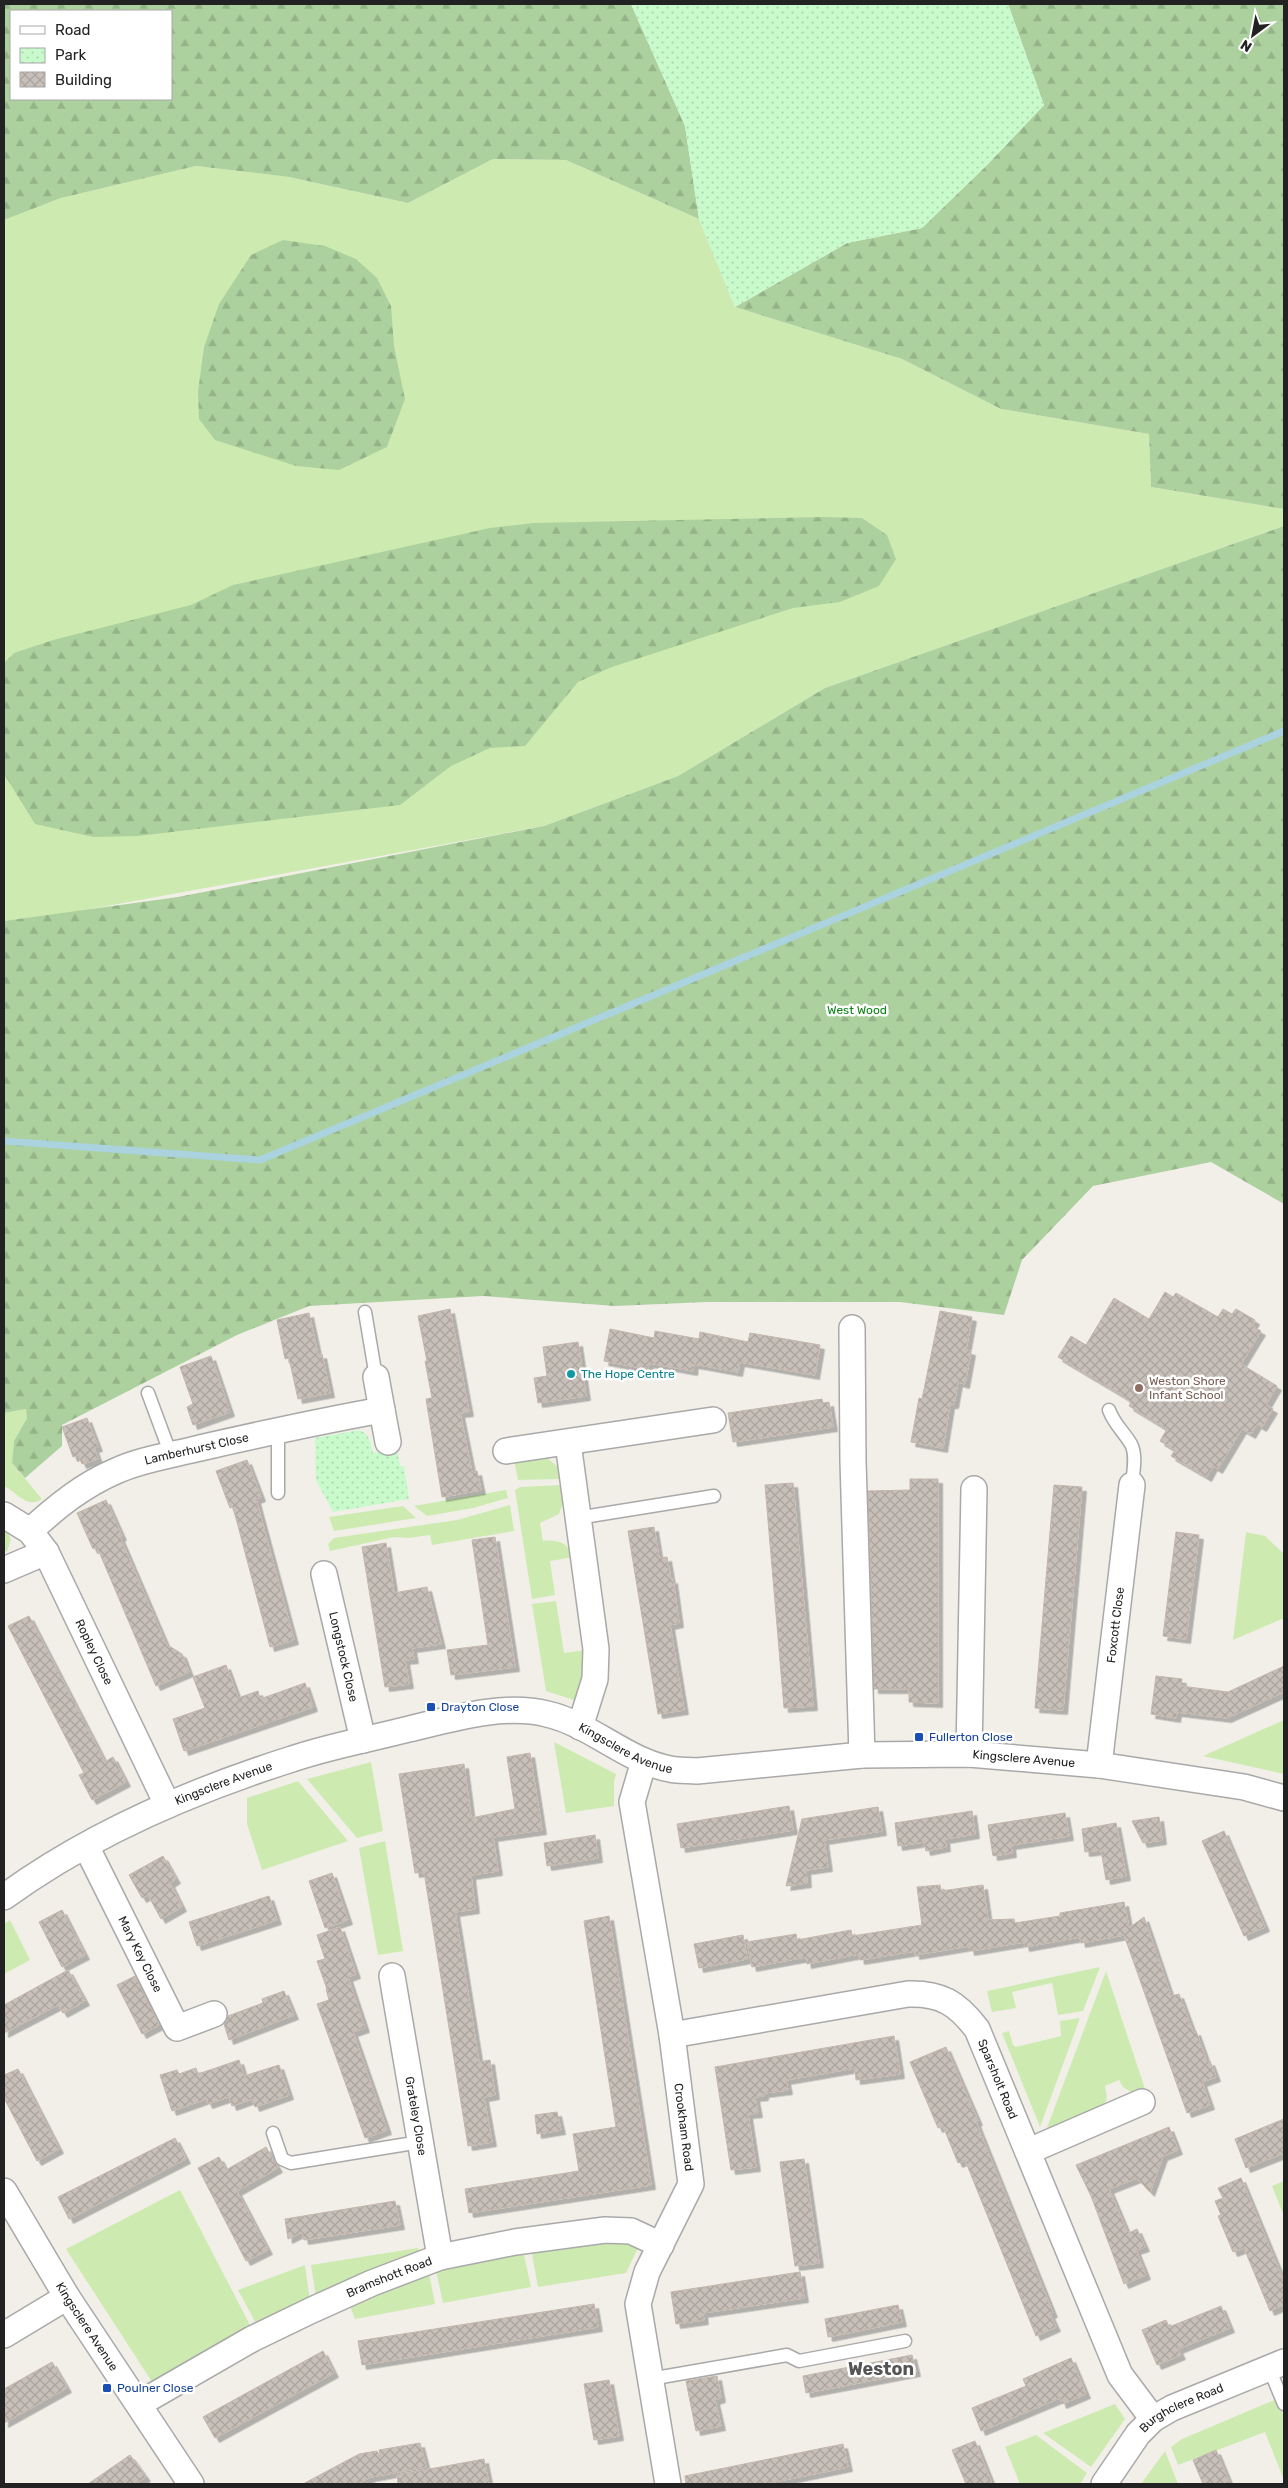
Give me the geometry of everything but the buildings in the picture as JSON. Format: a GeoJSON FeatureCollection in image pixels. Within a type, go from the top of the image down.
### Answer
{"type":"FeatureCollection","features":[{"type":"Feature","properties":{"kind":"street"},"geometry":{"type":"LineString","coordinates":[[852,1328],[853,1460],[862,1755]]}},
{"type":"Feature","properties":{"kind":"street"},"geometry":{"type":"LineString","coordinates":[[376,1377],[388,1442]]}},
{"type":"Feature","properties":{"kind":"street","name":"Lamberhurst Close"},"geometry":{"type":"LineString","coordinates":[[30,1531],[58,1506],[91,1483],[118,1470],[171,1455],[278,1430],[382,1410]]}},
{"type":"Feature","properties":{"kind":"street"},"geometry":{"type":"LineString","coordinates":[[506,1451],[568,1444],[713,1420]]}},
{"type":"Feature","properties":{"kind":"street"},"geometry":{"type":"LineString","coordinates":[[568,1444],[596,1649],[595,1679],[580,1728]]}},
{"type":"Feature","properties":{"kind":"street","name":"Foxcott Close"},"geometry":{"type":"LineString","coordinates":[[1099,1765],[1132,1485]]}},
{"type":"Feature","properties":{"kind":"street"},"geometry":{"type":"LineString","coordinates":[[969,1754],[974,1489]]}},
{"type":"Feature","properties":{"kind":"street","name":"Ropley Close"},"geometry":{"type":"LineString","coordinates":[[4,1514],[30,1531],[46,1552],[167,1804]]}},
{"type":"Feature","properties":{"kind":"street"},"geometry":{"type":"LineString","coordinates":[[4,1570],[46,1552]]}},
{"type":"Feature","properties":{"kind":"street","name":"Longstock Close"},"geometry":{"type":"LineString","coordinates":[[324,1574],[363,1740]]}},
{"type":"Feature","properties":{"kind":"street","name":"Kingsclere Avenue"},"geometry":{"type":"LineString","coordinates":[[4,1897],[86,1846],[167,1804],[294,1758],[440,1722],[502,1711],[547,1714],[580,1728],[644,1761],[670,1769],[697,1771],[862,1755],[969,1754],[1099,1765],[1244,1787],[1284,1798]]}},
{"type":"Feature","properties":{"kind":"street","name":"Crookham Road"},"geometry":{"type":"LineString","coordinates":[[644,1761],[632,1802],[672,2035],[692,2184],[647,2272],[638,2304],[668,2484]]}},
{"type":"Feature","properties":{"kind":"street","name":"Mary Key Close"},"geometry":{"type":"LineString","coordinates":[[86,1846],[177,2028],[214,2014]]}},
{"type":"Feature","properties":{"kind":"street","name":"Grateley Close"},"geometry":{"type":"LineString","coordinates":[[392,1976],[440,2257]]}},
{"type":"Feature","properties":{"kind":"street","name":"Sparsholt Road"},"geometry":{"type":"LineString","coordinates":[[672,2035],[908,1994],[926,1994],[947,2000],[964,2012],[977,2029],[1120,2375],[1153,2419]]}},
{"type":"Feature","properties":{"kind":"street"},"geometry":{"type":"LineString","coordinates":[[1029,2151],[1142,2102]]}},
{"type":"Feature","properties":{"kind":"street","name":"Kingsclere Avenue"},"geometry":{"type":"LineString","coordinates":[[4,2191],[67,2297],[139,2404],[184,2482]]}},
{"type":"Feature","properties":{"kind":"street","name":"Bramshott Road"},"geometry":{"type":"LineString","coordinates":[[139,2404],[252,2339],[372,2283],[440,2257],[515,2242],[605,2230],[631,2231],[661,2245]]}},
{"type":"Feature","properties":{"kind":"street"},"geometry":{"type":"LineString","coordinates":[[4,2334],[67,2297]]}},
{"type":"Feature","properties":{"kind":"street","name":"Burghclere Road"},"geometry":{"type":"LineString","coordinates":[[1104,2484],[1138,2434],[1153,2419],[1172,2408],[1277,2365]]}},
{"type":"Feature","properties":{"kind":"lane"},"geometry":{"type":"LineString","coordinates":[[365,1312],[376,1377]]}},
{"type":"Feature","properties":{"kind":"lane"},"geometry":{"type":"LineString","coordinates":[[148,1393],[171,1455]]}},
{"type":"Feature","properties":{"kind":"lane"},"geometry":{"type":"LineString","coordinates":[[1109,1410],[1112,1419],[1134,1450],[1132,1485]]}},
{"type":"Feature","properties":{"kind":"lane"},"geometry":{"type":"LineString","coordinates":[[278,1430],[278,1493]]}},
{"type":"Feature","properties":{"kind":"lane"},"geometry":{"type":"LineString","coordinates":[[578,1518],[714,1496]]}},
{"type":"Feature","properties":{"kind":"lane"},"geometry":{"type":"LineString","coordinates":[[273,2133],[282,2159],[291,2163],[420,2142]]}},
{"type":"Feature","properties":{"kind":"lane"},"geometry":{"type":"LineString","coordinates":[[650,2379],[787,2355],[799,2361],[905,2341]]}},
{"type":"Feature","properties":{"kind":"lane"},"geometry":{"type":"LineString","coordinates":[[1277,2365],[1284,2404]]}},
{"type":"Feature","properties":{"kind":"green space"},"geometry":{"type":"Polygon","coordinates":[[[4,4],[631,4],[685,126],[699,219],[566,160],[493,159],[408,203],[289,177],[196,166],[61,198],[4,220],[4,4]]]}},
{"type":"Feature","properties":{"kind":"green space"},"geometry":{"type":"Polygon","coordinates":[[[631,4],[1008,4],[1044,105],[988,164],[922,228],[847,243],[735,307],[699,219],[685,126],[631,4]]]}},
{"type":"Feature","properties":{"kind":"green space"},"geometry":{"type":"Polygon","coordinates":[[[1008,4],[1284,4],[1284,509],[1151,487],[1149,434],[1001,409],[902,359],[735,307],[847,243],[922,228],[988,164],[1044,105],[1008,4]]]}},
{"type":"Feature","properties":{"kind":"green space"},"geometry":{"type":"Polygon","coordinates":[[[493,159],[566,160],[699,219],[735,307],[902,359],[1001,409],[1149,434],[1151,487],[1284,509],[1284,526],[825,688],[678,776],[544,826],[47,917],[4,921],[4,220],[61,198],[196,166],[289,177],[408,203],[493,159]]]}},
{"type":"Feature","properties":{"kind":"green space"},"geometry":{"type":"Polygon","coordinates":[[[283,240],[325,246],[356,259],[377,278],[391,306],[394,346],[405,399],[387,447],[339,470],[296,466],[215,440],[199,419],[198,392],[204,347],[219,304],[251,255],[283,240]]]}},
{"type":"Feature","properties":{"kind":"green space"},"geometry":{"type":"Polygon","coordinates":[[[824,517],[862,518],[887,535],[896,559],[879,586],[840,602],[793,608],[612,667],[578,682],[525,746],[490,748],[451,766],[400,805],[138,836],[93,837],[35,824],[4,774],[4,663],[14,653],[53,640],[191,605],[233,585],[490,528],[533,523],[824,517]]]}},
{"type":"Feature","properties":{"kind":"green space","name":"West Wood"},"geometry":{"type":"Polygon","coordinates":[[[1284,526],[1284,1204],[1211,1162],[1093,1186],[1022,1260],[1004,1315],[900,1302],[706,1302],[615,1306],[483,1296],[309,1306],[237,1335],[62,1425],[62,1446],[25,1478],[12,1463],[14,1441],[27,1418],[26,1409],[4,1413],[4,921],[178,897],[544,826],[678,776],[825,688],[1284,526]]]}},
{"type":"Feature","properties":{"kind":"green space"},"geometry":{"type":"Polygon","coordinates":[[[26,1409],[27,1418],[14,1441],[12,1463],[42,1499],[36,1502],[22,1499],[4,1486],[4,1413],[26,1409]]]}},
{"type":"Feature","properties":{"kind":"green space"},"geometry":{"type":"Polygon","coordinates":[[[359,1430],[368,1436],[373,1453],[397,1450],[400,1466],[404,1466],[409,1499],[333,1512],[316,1480],[315,1438],[359,1430]]]}},
{"type":"Feature","properties":{"kind":"green space"},"geometry":{"type":"Polygon","coordinates":[[[546,1457],[558,1467],[560,1479],[518,1480],[514,1460],[546,1457]]]}},
{"type":"Feature","properties":{"kind":"green space"},"geometry":{"type":"Polygon","coordinates":[[[562,1485],[564,1500],[559,1514],[540,1523],[543,1541],[558,1541],[562,1543],[574,1557],[550,1561],[555,1595],[532,1599],[515,1490],[520,1487],[562,1485]]]}},
{"type":"Feature","properties":{"kind":"green space"},"geometry":{"type":"Polygon","coordinates":[[[506,1490],[508,1498],[473,1508],[427,1516],[414,1506],[506,1490]]]}},
{"type":"Feature","properties":{"kind":"green space"},"geometry":{"type":"Polygon","coordinates":[[[510,1505],[514,1531],[432,1545],[430,1535],[408,1538],[394,1537],[330,1551],[328,1544],[334,1538],[457,1520],[510,1505]]]}},
{"type":"Feature","properties":{"kind":"green space"},"geometry":{"type":"Polygon","coordinates":[[[403,1506],[416,1518],[334,1531],[329,1517],[403,1506]]]}},
{"type":"Feature","properties":{"kind":"green space"},"geometry":{"type":"Polygon","coordinates":[[[4,1526],[11,1539],[7,1552],[4,1550],[4,1526]]]}},
{"type":"Feature","properties":{"kind":"green space"},"geometry":{"type":"Polygon","coordinates":[[[1246,1532],[1265,1536],[1284,1554],[1284,1618],[1233,1640],[1246,1532]]]}},
{"type":"Feature","properties":{"kind":"green space"},"geometry":{"type":"Polygon","coordinates":[[[556,1601],[564,1653],[587,1650],[588,1664],[577,1701],[546,1691],[532,1604],[556,1601]]]}},
{"type":"Feature","properties":{"kind":"green space"},"geometry":{"type":"Polygon","coordinates":[[[1284,1720],[1284,1774],[1203,1756],[1284,1720]]]}},
{"type":"Feature","properties":{"kind":"green space"},"geometry":{"type":"Polygon","coordinates":[[[554,1742],[616,1774],[614,1781],[614,1806],[566,1813],[554,1742]]]}},
{"type":"Feature","properties":{"kind":"green space"},"geometry":{"type":"Polygon","coordinates":[[[371,1762],[383,1831],[357,1838],[307,1779],[371,1762]]]}},
{"type":"Feature","properties":{"kind":"green space"},"geometry":{"type":"Polygon","coordinates":[[[298,1781],[348,1841],[262,1870],[247,1824],[247,1798],[298,1781]]]}},
{"type":"Feature","properties":{"kind":"green space"},"geometry":{"type":"Polygon","coordinates":[[[385,1841],[403,1951],[378,1955],[359,1848],[385,1841]]]}},
{"type":"Feature","properties":{"kind":"green space"},"geometry":{"type":"Polygon","coordinates":[[[10,1920],[30,1960],[4,1974],[4,1924],[10,1920]]]}},
{"type":"Feature","properties":{"kind":"green space"},"geometry":{"type":"Polygon","coordinates":[[[1100,1967],[1083,2011],[1058,2015],[1052,1983],[1012,1992],[1016,2008],[992,2012],[987,1991],[1100,1967]]]}},
{"type":"Feature","properties":{"kind":"green space"},"geometry":{"type":"Polygon","coordinates":[[[1106,1971],[1146,2092],[1134,2094],[1123,2087],[1119,2080],[1105,2086],[1107,2098],[1102,2110],[1045,2133],[1106,1971]]]}},
{"type":"Feature","properties":{"kind":"green space"},"geometry":{"type":"Polygon","coordinates":[[[1080,2018],[1040,2127],[1002,2033],[1009,2031],[1013,2045],[1016,2047],[1061,2036],[1060,2021],[1080,2018]]]}},
{"type":"Feature","properties":{"kind":"green space"},"geometry":{"type":"Polygon","coordinates":[[[1284,2181],[1284,2216],[1272,2186],[1284,2181]]]}},
{"type":"Feature","properties":{"kind":"green space"},"geometry":{"type":"Polygon","coordinates":[[[180,2190],[251,2327],[152,2382],[66,2249],[180,2190]]]}},
{"type":"Feature","properties":{"kind":"green space"},"geometry":{"type":"Polygon","coordinates":[[[620,2238],[638,2248],[626,2273],[538,2287],[531,2249],[620,2238]]]}},
{"type":"Feature","properties":{"kind":"green space"},"geometry":{"type":"Polygon","coordinates":[[[418,2248],[420,2257],[316,2298],[311,2265],[418,2248]]]}},
{"type":"Feature","properties":{"kind":"green space"},"geometry":{"type":"Polygon","coordinates":[[[523,2250],[531,2287],[443,2303],[436,2271],[523,2250]]]}},
{"type":"Feature","properties":{"kind":"green space"},"geometry":{"type":"Polygon","coordinates":[[[305,2265],[310,2301],[257,2325],[238,2290],[305,2265]]]}},
{"type":"Feature","properties":{"kind":"green space"},"geometry":{"type":"Polygon","coordinates":[[[429,2273],[435,2304],[355,2319],[349,2303],[429,2273]]]}},
{"type":"Feature","properties":{"kind":"green space"},"geometry":{"type":"Polygon","coordinates":[[[1277,2399],[1284,2417],[1284,2480],[1265,2432],[1178,2465],[1171,2447],[1182,2439],[1277,2399]]]}},
{"type":"Feature","properties":{"kind":"green space"},"geometry":{"type":"Polygon","coordinates":[[[1115,2404],[1125,2419],[1091,2467],[1043,2433],[1115,2404]]]}},
{"type":"Feature","properties":{"kind":"green space"},"geometry":{"type":"Polygon","coordinates":[[[1036,2435],[1087,2473],[1080,2484],[1020,2484],[1005,2447],[1036,2435]]]}},
{"type":"Feature","properties":{"kind":"green space"},"geometry":{"type":"Polygon","coordinates":[[[1165,2451],[1178,2484],[1141,2484],[1165,2451]]]}},
{"type":"Feature","properties":{"kind":"waterway"},"geometry":{"type":"LineString","coordinates":[[4,1141],[260,1160],[1284,731]]}},
{"type":"Feature","properties":{"kind":"place","name":"The Hope Centre"},"geometry":{"type":"Point","coordinates":[571,1374]}},
{"type":"Feature","properties":{"kind":"place","name":"Weston Shore Infant School"},"geometry":{"type":"Point","coordinates":[1139,1388]}},
{"type":"Feature","properties":{"kind":"place","name":"Drayton Close"},"geometry":{"type":"Point","coordinates":[431,1707]}},
{"type":"Feature","properties":{"kind":"place","name":"Fullerton Close"},"geometry":{"type":"Point","coordinates":[919,1737]}},
{"type":"Feature","properties":{"kind":"place","name":"Poulner Close"},"geometry":{"type":"Point","coordinates":[107,2388]}},
{"type":"Feature","properties":{"kind":"district","name":"Weston"},"geometry":{"type":"Point","coordinates":[881,2369]}}]}
